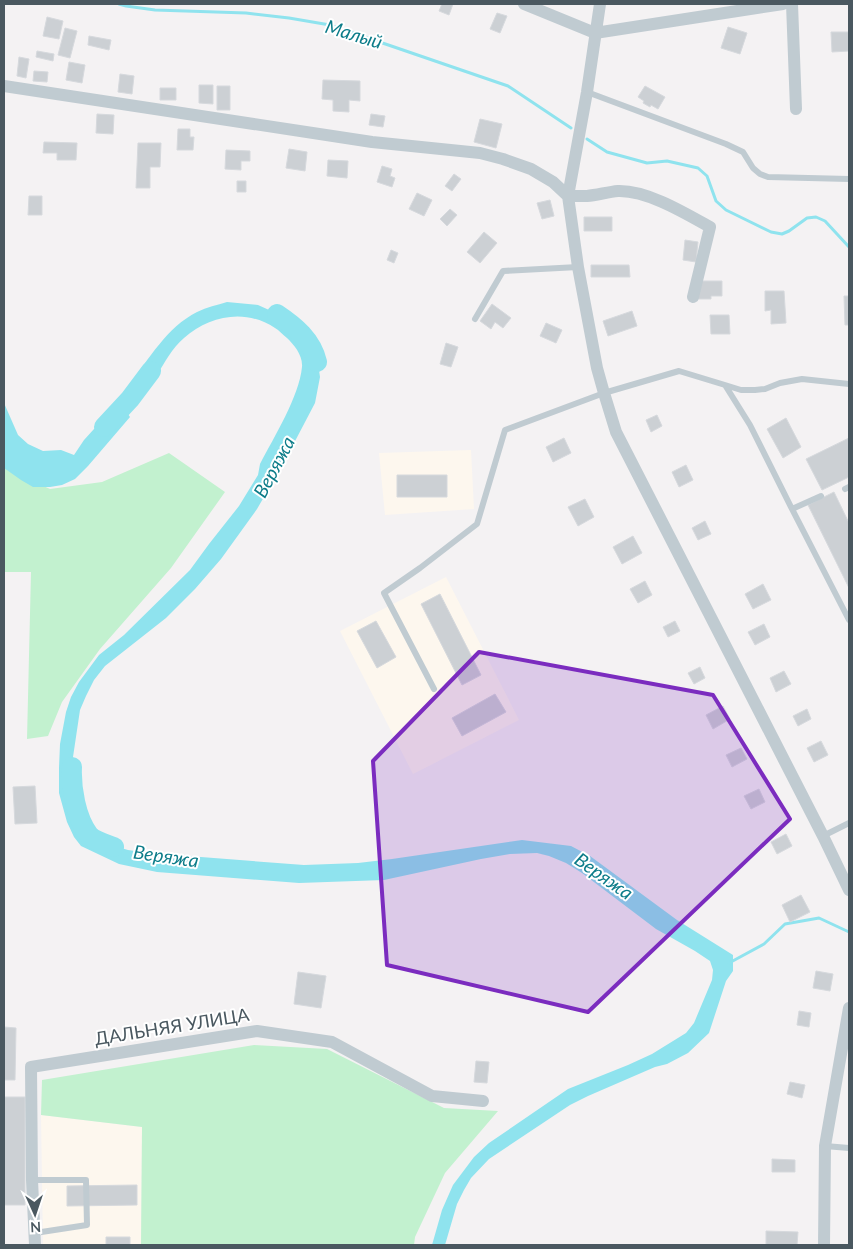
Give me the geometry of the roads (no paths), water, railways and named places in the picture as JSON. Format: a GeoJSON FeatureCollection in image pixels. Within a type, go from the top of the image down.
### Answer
{"type":"FeatureCollection","features":[{"type":"Feature","properties":{"kind":"street"},"geometry":{"type":"LineString","coordinates":[[524,4],[595,33],[783,4]]}},
{"type":"Feature","properties":{"kind":"street"},"geometry":{"type":"LineString","coordinates":[[600,4],[587,92],[568,196],[578,267],[597,368],[604,394],[616,432],[849,890]]}},
{"type":"Feature","properties":{"kind":"street"},"geometry":{"type":"LineString","coordinates":[[792,4],[796,109]]}},
{"type":"Feature","properties":{"kind":"street"},"geometry":{"type":"LineString","coordinates":[[4,86],[372,142],[480,153],[530,169],[553,182],[568,196],[586,196],[618,191],[632,192],[655,199],[710,227],[693,297]]}},
{"type":"Feature","properties":{"kind":"street"},"geometry":{"type":"LineString","coordinates":[[824,1245],[825,1146],[849,1008]]}},
{"type":"Feature","properties":{"kind":"street","name":"ДАЛЬНЯЯ УЛИЦА"},"geometry":{"type":"LineString","coordinates":[[35,1239],[32,1180],[31,1067],[257,1031],[332,1042],[432,1096],[483,1101]]}},
{"type":"Feature","properties":{"kind":"lane"},"geometry":{"type":"LineString","coordinates":[[587,92],[726,144],[743,152],[753,168],[760,174],[768,177],[849,179]]}},
{"type":"Feature","properties":{"kind":"lane"},"geometry":{"type":"LineString","coordinates":[[475,319],[503,271],[578,267]]}},
{"type":"Feature","properties":{"kind":"lane"},"geometry":{"type":"LineString","coordinates":[[434,689],[384,593],[477,524],[505,430],[604,394],[679,371],[741,390],[765,389],[780,383],[802,379],[849,384]]}},
{"type":"Feature","properties":{"kind":"lane"},"geometry":{"type":"LineString","coordinates":[[725,385],[750,425],[849,620]]}},
{"type":"Feature","properties":{"kind":"lane"},"geometry":{"type":"LineString","coordinates":[[792,509],[821,496]]}},
{"type":"Feature","properties":{"kind":"lane"},"geometry":{"type":"LineString","coordinates":[[823,836],[849,823]]}},
{"type":"Feature","properties":{"kind":"lane"},"geometry":{"type":"LineString","coordinates":[[825,1146],[849,1148]]}},
{"type":"Feature","properties":{"kind":"lane"},"geometry":{"type":"LineString","coordinates":[[32,1180],[86,1180],[87,1225],[35,1239]]}},
{"type":"Feature","properties":{"kind":"water"},"geometry":{"type":"Polygon","coordinates":[[[227,302],[258,305],[278,314],[298,330],[316,350],[320,377],[315,403],[257,509],[221,559],[166,618],[105,666],[94,680],[80,710],[72,777],[73,796],[88,834],[107,844],[128,850],[304,865],[358,863],[522,840],[571,846],[590,856],[677,920],[733,955],[733,971],[726,981],[709,1033],[688,1053],[667,1064],[655,1067],[570,1105],[489,1159],[471,1178],[464,1190],[457,1204],[445,1245],[432,1245],[442,1210],[453,1185],[474,1157],[489,1143],[568,1089],[652,1054],[686,1033],[694,1023],[712,980],[713,970],[710,961],[656,929],[582,873],[566,863],[537,853],[510,854],[481,859],[384,880],[299,883],[157,872],[119,864],[81,846],[74,837],[67,822],[59,793],[60,744],[71,697],[79,682],[99,655],[124,635],[190,570],[239,506],[258,475],[260,464],[285,417],[300,379],[302,363],[300,354],[280,331],[252,318],[228,317],[205,324],[184,338],[172,351],[157,375],[138,398],[129,385],[151,354],[168,335],[186,318],[208,307],[227,302]]]}},
{"type":"Feature","properties":{"kind":"water"},"geometry":{"type":"Polygon","coordinates":[[[4,403],[18,435],[28,444],[43,451],[61,450],[74,455],[84,440],[120,403],[130,417],[75,479],[62,485],[33,487],[4,468],[4,403]]]}},
{"type":"Feature","properties":{"kind":"waterway","name":"Малый"},"geometry":{"type":"LineString","coordinates":[[119,4],[155,10],[246,13],[330,25],[508,86],[571,128]]}},
{"type":"Feature","properties":{"kind":"waterway","name":"Малый"},"geometry":{"type":"LineString","coordinates":[[587,139],[607,152],[647,163],[667,161],[698,168],[707,176],[716,201],[726,210],[771,232],[782,234],[807,218],[816,217],[825,221],[849,247]]}},
{"type":"Feature","properties":{"kind":"waterway","name":"Веряжа"},"geometry":{"type":"LineString","coordinates":[[277,314],[302,334],[315,354],[317,362]]}},
{"type":"Feature","properties":{"kind":"waterway","name":"Веряжа"},"geometry":{"type":"LineString","coordinates":[[104,427],[130,399],[151,371]]}},
{"type":"Feature","properties":{"kind":"waterway","name":"Веряжа"},"geometry":{"type":"LineString","coordinates":[[72,767],[75,802],[84,828],[94,839],[114,847]]}},
{"type":"Feature","properties":{"kind":"waterway"},"geometry":{"type":"LineString","coordinates":[[729,963],[764,944],[785,924],[819,918],[849,932]]}}]}
